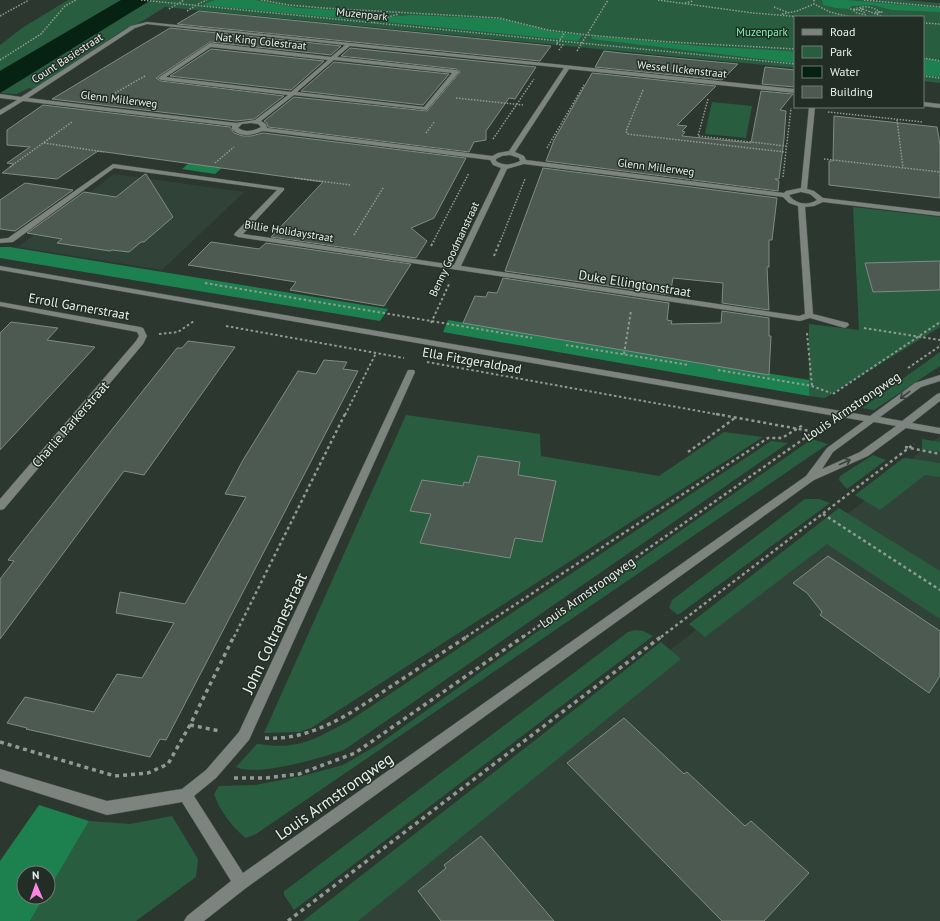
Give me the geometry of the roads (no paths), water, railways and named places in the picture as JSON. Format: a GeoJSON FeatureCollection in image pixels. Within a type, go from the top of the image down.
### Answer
{"type":"FeatureCollection","features":[{"type":"Feature","properties":{"kind":"street","name":"Nat King Colestraat"},"geometry":{"type":"LineString","coordinates":[[147,23],[568,67]]}},
{"type":"Feature","properties":{"kind":"street","name":"Count Basiestraat"},"geometry":{"type":"LineString","coordinates":[[0,113],[133,27],[147,23]]}},
{"type":"Feature","properties":{"kind":"street"},"geometry":{"type":"LineString","coordinates":[[257,121],[292,94],[349,44]]}},
{"type":"Feature","properties":{"kind":"street","name":"Nat King Colestraat"},"geometry":{"type":"LineString","coordinates":[[210,45],[456,72],[424,109],[292,94],[161,78],[210,45]]}},
{"type":"Feature","properties":{"kind":"street"},"geometry":{"type":"LineString","coordinates":[[511,153],[568,67]]}},
{"type":"Feature","properties":{"kind":"street","name":"Wessel Ilckenstraat"},"geometry":{"type":"LineString","coordinates":[[568,67],[794,91]]}},
{"type":"Feature","properties":{"kind":"street","name":"Glenn Millerweg"},"geometry":{"type":"LineString","coordinates":[[0,96],[236,125]]}},
{"type":"Feature","properties":{"kind":"street"},"geometry":{"type":"LineString","coordinates":[[924,104],[940,106]]}},
{"type":"Feature","properties":{"kind":"street"},"geometry":{"type":"LineString","coordinates":[[804,190],[812,109]]}},
{"type":"Feature","properties":{"kind":"street"},"geometry":{"type":"LineString","coordinates":[[262,129],[264,126],[263,124],[257,121],[245,122],[236,125],[235,129],[237,131],[249,133],[262,129],[493,158],[500,154],[511,153],[522,157],[523,162],[518,165],[505,166],[494,163],[492,161],[493,158]]}},
{"type":"Feature","properties":{"kind":"street","name":"Glenn Millerweg"},"geometry":{"type":"LineString","coordinates":[[523,162],[786,195]]}},
{"type":"Feature","properties":{"kind":"street","name":"Billie Holidaystraat"},"geometry":{"type":"LineString","coordinates":[[0,241],[10,240],[113,166],[282,189],[238,235],[457,267]]}},
{"type":"Feature","properties":{"kind":"street","name":"Benny Goodmanstraat"},"geometry":{"type":"LineString","coordinates":[[457,267],[505,166]]}},
{"type":"Feature","properties":{"kind":"street"},"geometry":{"type":"LineString","coordinates":[[820,200],[816,194],[804,190],[792,191],[786,195],[788,200],[801,205],[816,204],[820,200],[940,214]]}},
{"type":"Feature","properties":{"kind":"street"},"geometry":{"type":"LineString","coordinates":[[801,205],[809,315],[846,325]]}},
{"type":"Feature","properties":{"kind":"street","name":"Duke Ellingtonstraat"},"geometry":{"type":"LineString","coordinates":[[457,267],[800,319],[809,315]]}},
{"type":"Feature","properties":{"kind":"street"},"geometry":{"type":"LineString","coordinates":[[0,268],[424,340],[940,431]]}},
{"type":"Feature","properties":{"kind":"street","name":"Erroll Garnerstraat"},"geometry":{"type":"LineString","coordinates":[[0,304],[140,330],[141,339]]}},
{"type":"Feature","properties":{"kind":"street","name":"Charlie Parkerstraat"},"geometry":{"type":"LineString","coordinates":[[0,506],[141,339]]}},
{"type":"Feature","properties":{"kind":"street","name":"John Coltranestraat"},"geometry":{"type":"LineString","coordinates":[[185,794],[211,774],[244,736],[411,372]]}},
{"type":"Feature","properties":{"kind":"street","name":"Louis Armstrongweg"},"geometry":{"type":"LineString","coordinates":[[810,478],[830,450],[846,437],[874,419],[918,385],[940,378]]}},
{"type":"Feature","properties":{"kind":"street","name":"Louis Armstrongweg"},"geometry":{"type":"LineString","coordinates":[[192,921],[241,883],[639,602],[810,478],[864,454],[881,443],[940,396]]}},
{"type":"Feature","properties":{"kind":"street"},"geometry":{"type":"LineString","coordinates":[[0,775],[107,808],[185,794],[241,883]]}},
{"type":"Feature","properties":{"kind":"water"},"geometry":{"type":"Polygon","coordinates":[[[121,0],[151,0],[0,93],[0,71],[121,0]]]}},
{"type":"Feature","properties":{"kind":"park label","name":"Muzenpark"},"geometry":{"type":"Point","coordinates":[762,32]}}]}
